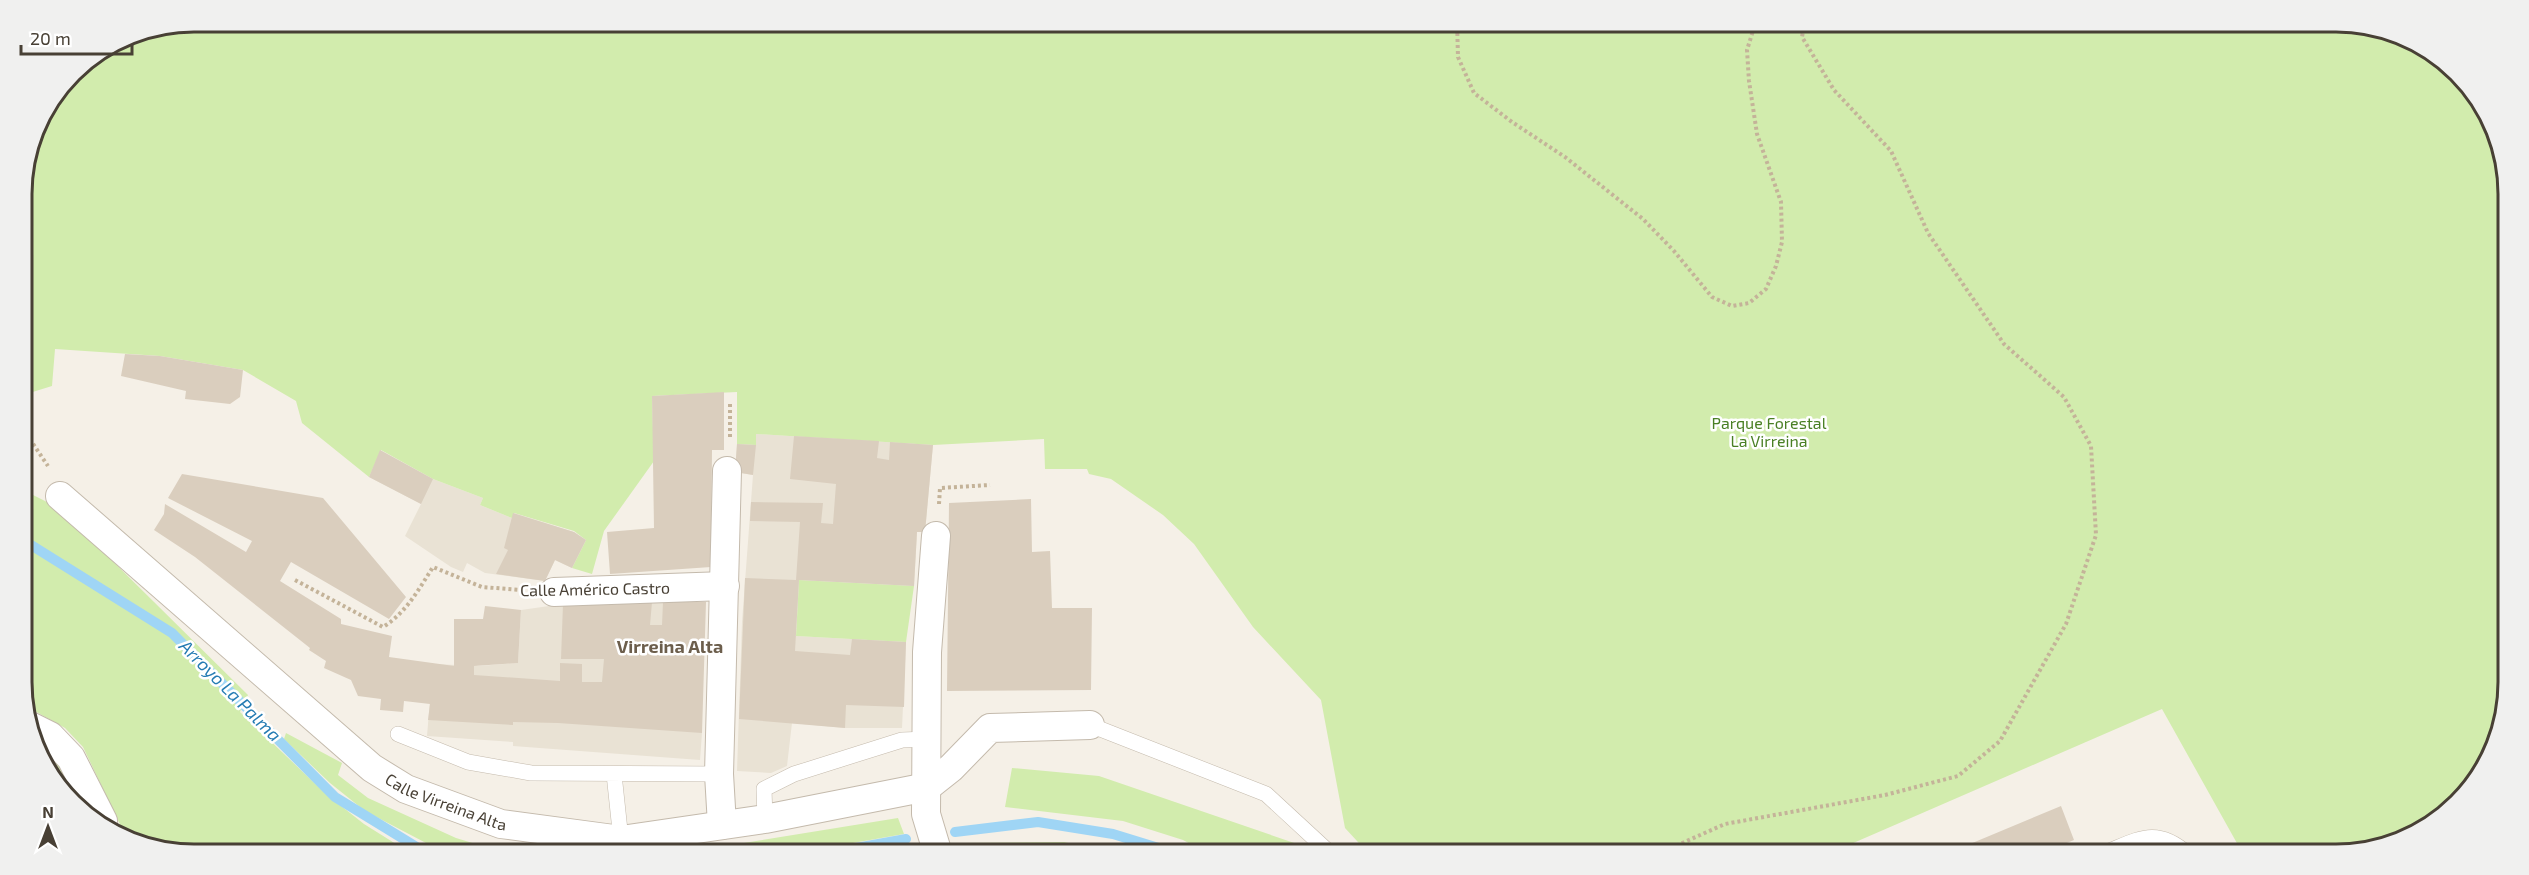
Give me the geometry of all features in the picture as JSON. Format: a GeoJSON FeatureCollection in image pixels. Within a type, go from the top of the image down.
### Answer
{"type":"FeatureCollection","features":[{"type":"Feature","properties":{"kind":"street"},"geometry":{"type":"LineString","coordinates":[[722,825],[719,774],[727,471]]}},
{"type":"Feature","properties":{"kind":"street","name":"Calle Virreina Alta"},"geometry":{"type":"LineString","coordinates":[[60,496],[364,761],[406,789],[501,824],[621,840],[765,819],[927,787],[951,768],[990,728],[1090,725]]}},
{"type":"Feature","properties":{"kind":"street"},"geometry":{"type":"LineString","coordinates":[[935,844],[926,814],[927,652],[936,536]]}},
{"type":"Feature","properties":{"kind":"street","name":"Calle Américo Castro"},"geometry":{"type":"LineString","coordinates":[[554,592],[725,586]]}},
{"type":"Feature","properties":{"kind":"street"},"geometry":{"type":"LineString","coordinates":[[39,731],[50,736],[71,758],[98,812]]}},
{"type":"Feature","properties":{"kind":"lane"},"geometry":{"type":"LineString","coordinates":[[1090,725],[1266,794],[1319,843]]}},
{"type":"Feature","properties":{"kind":"lane"},"geometry":{"type":"LineString","coordinates":[[398,734],[468,762],[531,773],[719,774]]}},
{"type":"Feature","properties":{"kind":"lane"},"geometry":{"type":"LineString","coordinates":[[765,819],[765,789],[794,774],[902,740],[928,740]]}},
{"type":"Feature","properties":{"kind":"lane"},"geometry":{"type":"LineString","coordinates":[[615,774],[621,840]]}},
{"type":"Feature","properties":{"kind":"lane"},"geometry":{"type":"LineString","coordinates":[[2129,843],[2149,835],[2168,839],[2173,843]]}},
{"type":"Feature","properties":{"kind":"path"},"geometry":{"type":"LineString","coordinates":[[1457,32],[1458,57],[1474,93],[1643,219],[1674,251],[1712,297],[1732,306],[1749,303],[1766,288],[1776,266],[1782,242],[1781,202],[1757,134],[1749,81],[1747,50],[1753,32]]}},
{"type":"Feature","properties":{"kind":"path"},"geometry":{"type":"LineString","coordinates":[[1682,843],[1725,824],[1885,795],[1958,776],[2000,741],[2066,624],[2096,535],[2091,446],[2064,397],[2004,344],[1928,232],[1891,151],[1834,90],[1802,37],[1803,32]]}},
{"type":"Feature","properties":{"kind":"path"},"geometry":{"type":"LineString","coordinates":[[32,442],[47,464],[60,496]]}},
{"type":"Feature","properties":{"kind":"path"},"geometry":{"type":"LineString","coordinates":[[939,501],[940,488],[990,485]]}},
{"type":"Feature","properties":{"kind":"path","name":"Calle Américo Castro"},"geometry":{"type":"LineString","coordinates":[[295,580],[383,627],[393,621],[411,600],[433,567],[482,588],[554,592]]}},
{"type":"Feature","properties":{"kind":"shaded area"},"geometry":{"type":"Polygon","coordinates":[[[756,434],[933,445],[925,532],[917,532],[914,586],[799,580],[796,636],[906,642],[902,728],[845,728],[792,723],[787,766],[771,773],[737,771],[742,622],[753,475],[735,472],[737,444],[755,445],[756,434]]]}},
{"type":"Feature","properties":{"kind":"shaded area"},"geometry":{"type":"Polygon","coordinates":[[[380,450],[433,479],[483,498],[480,505],[512,518],[513,513],[574,532],[586,540],[572,568],[555,560],[545,581],[485,573],[467,563],[463,572],[451,567],[405,536],[421,504],[369,477],[380,450]]]}},
{"type":"Feature","properties":{"kind":"shaded area"},"geometry":{"type":"Polygon","coordinates":[[[682,602],[702,733],[700,760],[513,746],[513,742],[427,736],[433,664],[479,666],[518,663],[521,610],[563,604],[606,605],[682,602]]]}},
{"type":"Feature","properties":{"kind":"green space","name":"Parque Forestal La Virreina"},"geometry":{"type":"Polygon","coordinates":[[[173,33],[2356,33],[2387,40],[2416,53],[2450,79],[2476,113],[2492,152],[2498,194],[2497,692],[2489,733],[2481,753],[2464,780],[2450,796],[2416,822],[2397,831],[2367,840],[2346,843],[2237,843],[2162,709],[1853,843],[1359,843],[1345,828],[1321,700],[1253,627],[1194,544],[1163,515],[1111,479],[1089,474],[1087,469],[1045,469],[1044,439],[933,445],[756,434],[756,445],[737,444],[737,392],[652,396],[654,461],[604,531],[592,574],[572,568],[586,540],[574,531],[514,513],[512,518],[480,505],[483,498],[433,479],[381,450],[369,477],[302,423],[296,401],[243,370],[160,356],[55,349],[52,386],[32,392],[32,183],[37,152],[48,122],[59,104],[87,72],[113,53],[132,44],[173,33]]]}},
{"type":"Feature","properties":{"kind":"green space"},"geometry":{"type":"Polygon","coordinates":[[[32,494],[59,508],[248,695],[240,712],[326,794],[364,824],[396,844],[194,844],[142,835],[121,826],[83,747],[65,728],[35,711],[32,692],[32,494]]]}},
{"type":"Feature","properties":{"kind":"green space"},"geometry":{"type":"Polygon","coordinates":[[[799,580],[914,586],[906,642],[796,636],[799,580]]]}},
{"type":"Feature","properties":{"kind":"green space"},"geometry":{"type":"Polygon","coordinates":[[[286,733],[342,763],[338,775],[368,798],[456,838],[475,844],[428,844],[365,811],[330,783],[284,739],[286,733]]]}},
{"type":"Feature","properties":{"kind":"green space"},"geometry":{"type":"Polygon","coordinates":[[[47,752],[61,766],[71,783],[76,792],[47,752]]]}},
{"type":"Feature","properties":{"kind":"green space"},"geometry":{"type":"Polygon","coordinates":[[[1012,768],[1099,776],[1296,843],[1190,844],[1123,821],[1005,807],[1012,768]]]}},
{"type":"Feature","properties":{"kind":"green space"},"geometry":{"type":"Polygon","coordinates":[[[898,818],[904,834],[849,844],[739,844],[898,818]]]}},
{"type":"Feature","properties":{"kind":"green space"},"geometry":{"type":"Polygon","coordinates":[[[1064,842],[1071,844],[963,844],[1064,842]]]}},
{"type":"Feature","properties":{"kind":"building"},"geometry":{"type":"Polygon","coordinates":[[[125,354],[160,356],[243,370],[240,397],[230,404],[185,399],[186,391],[121,376],[125,354]]]}},
{"type":"Feature","properties":{"kind":"building"},"geometry":{"type":"Polygon","coordinates":[[[724,392],[724,450],[712,450],[711,567],[610,574],[607,532],[654,528],[652,396],[724,392]]]}},
{"type":"Feature","properties":{"kind":"building"},"geometry":{"type":"Polygon","coordinates":[[[794,436],[879,441],[877,458],[889,460],[890,442],[933,445],[925,532],[917,532],[914,586],[799,580],[795,651],[850,655],[852,639],[906,642],[904,707],[846,705],[845,728],[739,719],[745,578],[796,580],[800,522],[750,521],[751,502],[823,503],[821,523],[833,524],[836,484],[790,479],[794,436]]]}},
{"type":"Feature","properties":{"kind":"building"},"geometry":{"type":"Polygon","coordinates":[[[737,444],[756,445],[753,475],[735,472],[737,444]]]}},
{"type":"Feature","properties":{"kind":"building"},"geometry":{"type":"Polygon","coordinates":[[[380,450],[433,479],[421,504],[369,477],[380,450]]]}},
{"type":"Feature","properties":{"kind":"building"},"geometry":{"type":"Polygon","coordinates":[[[182,474],[323,498],[406,597],[389,619],[291,562],[280,581],[341,619],[341,624],[392,636],[389,657],[454,666],[454,619],[483,619],[485,606],[521,610],[518,663],[474,666],[474,675],[560,681],[560,663],[582,664],[582,682],[602,682],[604,659],[561,659],[563,604],[606,605],[652,602],[650,625],[662,625],[663,602],[706,602],[702,733],[558,723],[513,722],[513,725],[428,720],[430,704],[404,701],[403,712],[380,710],[381,699],[358,696],[351,680],[324,668],[326,661],[309,650],[310,648],[195,557],[154,530],[164,514],[165,504],[246,552],[252,541],[168,498],[182,474]]]}},
{"type":"Feature","properties":{"kind":"building"},"geometry":{"type":"Polygon","coordinates":[[[1031,499],[1032,552],[1050,551],[1052,608],[1092,608],[1091,690],[947,691],[949,503],[1031,499]]]}},
{"type":"Feature","properties":{"kind":"building"},"geometry":{"type":"Polygon","coordinates":[[[513,513],[574,532],[586,540],[572,568],[555,560],[545,581],[496,574],[508,550],[504,548],[513,513]]]}},
{"type":"Feature","properties":{"kind":"building"},"geometry":{"type":"Polygon","coordinates":[[[2061,806],[2074,840],[2066,843],[1972,843],[2061,806]]]}},
{"type":"Feature","properties":{"kind":"waterway","name":"Arroyo La Palma"},"geometry":{"type":"LineString","coordinates":[[32,546],[172,633],[335,797],[412,844]]}},
{"type":"Feature","properties":{"kind":"waterway","name":"Arroyo La Palma"},"geometry":{"type":"LineString","coordinates":[[955,832],[1038,822],[1113,834],[1144,844]]}},
{"type":"Feature","properties":{"kind":"waterway","name":"Arroyo La Palma"},"geometry":{"type":"LineString","coordinates":[[880,844],[906,839]]}},
{"type":"Feature","properties":{"kind":"district","name":"Virreina Alta"},"geometry":{"type":"Point","coordinates":[670,647]}}]}
